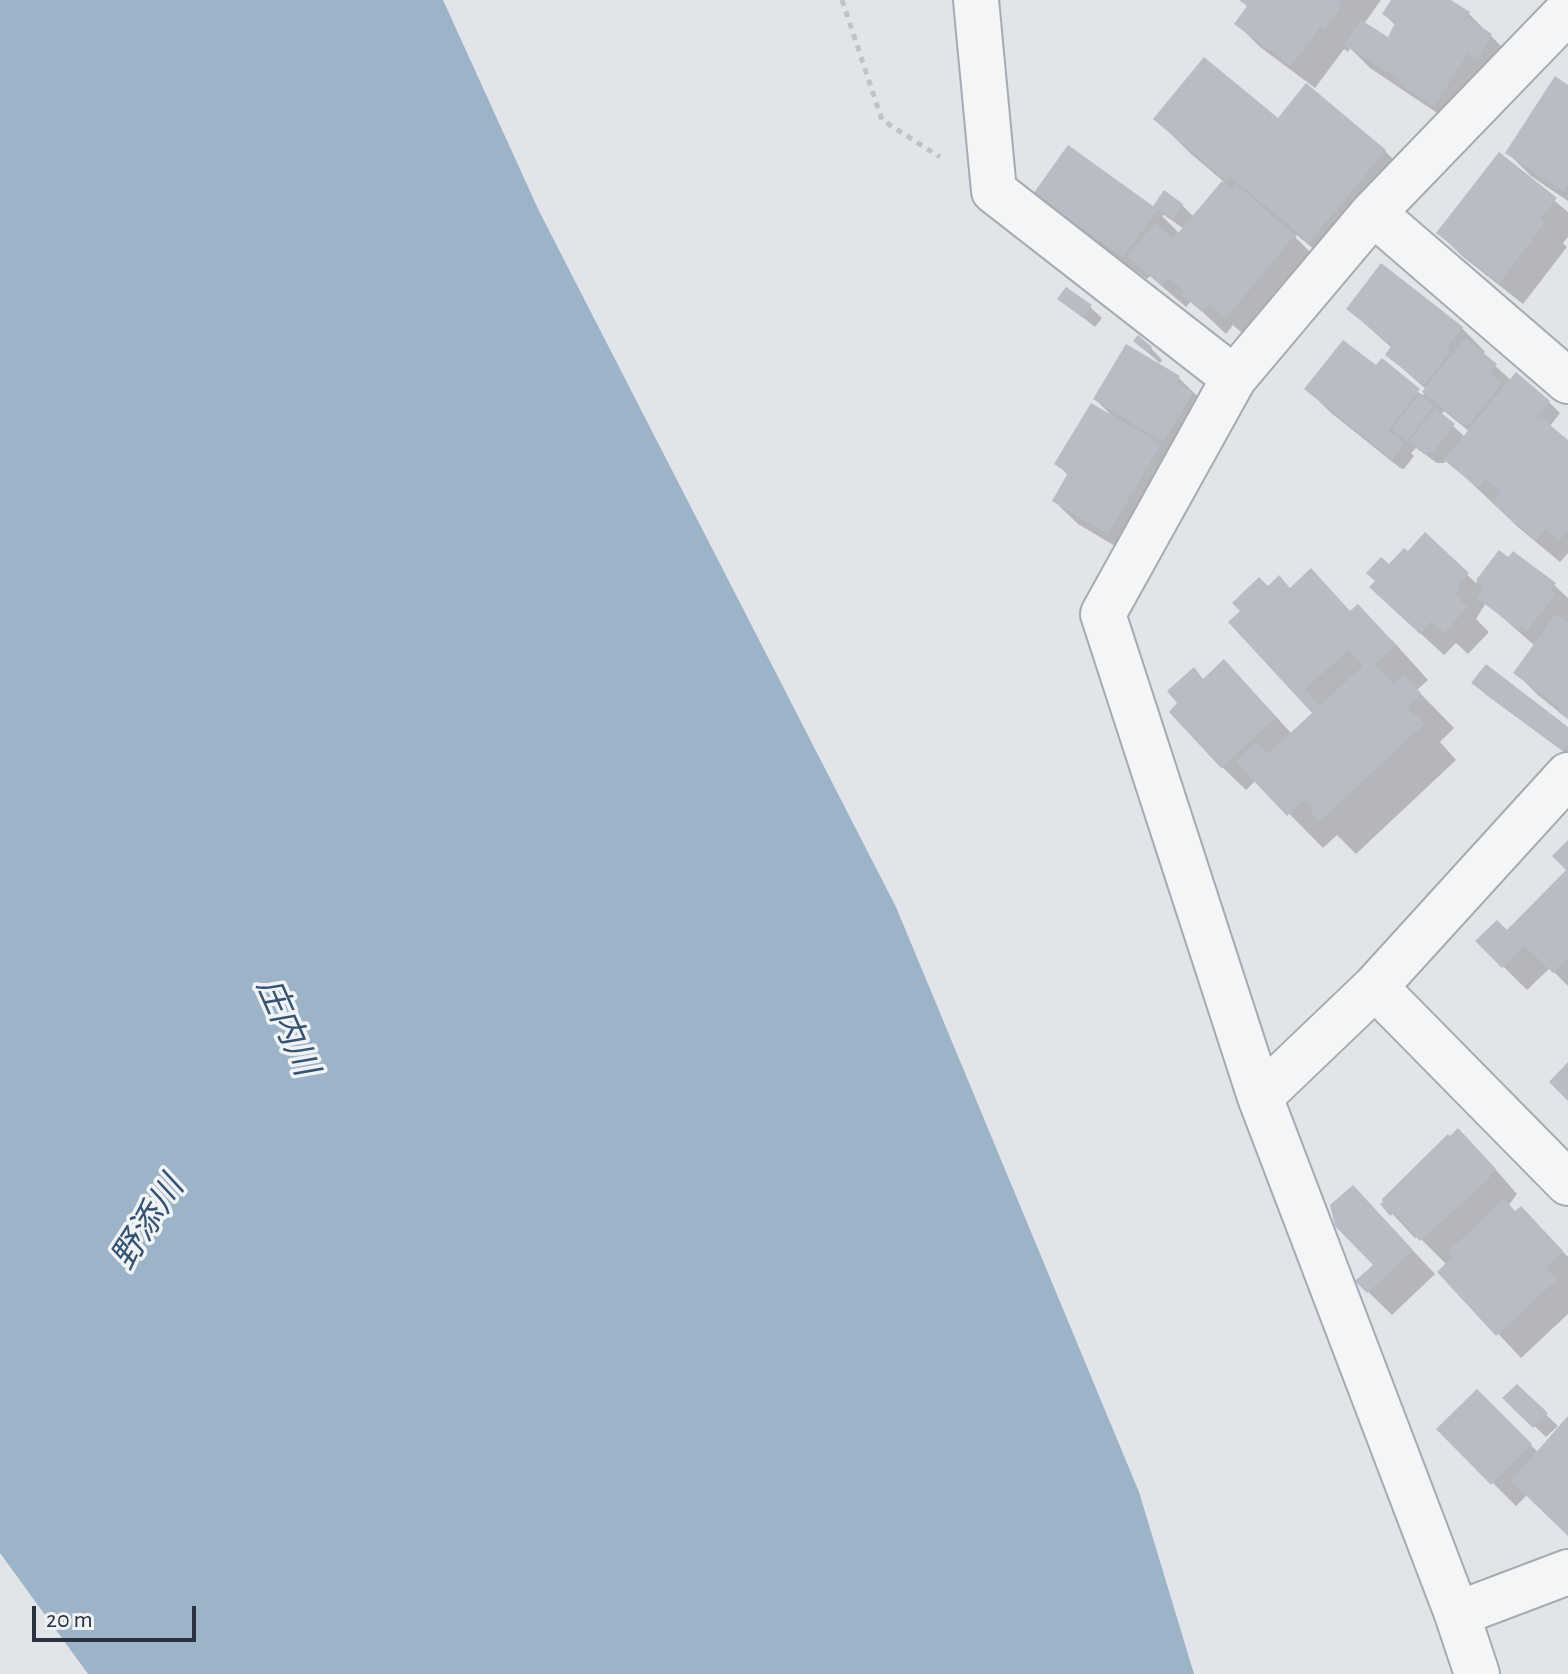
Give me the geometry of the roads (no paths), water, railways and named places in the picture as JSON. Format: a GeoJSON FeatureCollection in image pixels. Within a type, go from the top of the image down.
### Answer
{"type":"FeatureCollection","features":[{"type":"Feature","properties":{"kind":"street"},"geometry":{"type":"LineString","coordinates":[[976,0],[994,191],[1234,378]]}},
{"type":"Feature","properties":{"kind":"street"},"geometry":{"type":"LineString","coordinates":[[1477,1674],[1457,1614],[1260,1097],[1103,614],[1234,378],[1373,213],[1561,11]]}},
{"type":"Feature","properties":{"kind":"street"},"geometry":{"type":"LineString","coordinates":[[1373,213],[1568,381]]}},
{"type":"Feature","properties":{"kind":"street"},"geometry":{"type":"LineString","coordinates":[[1260,1097],[1375,987],[1568,775]]}},
{"type":"Feature","properties":{"kind":"street"},"geometry":{"type":"LineString","coordinates":[[1375,987],[1568,1183]]}},
{"type":"Feature","properties":{"kind":"street"},"geometry":{"type":"LineString","coordinates":[[1457,1614],[1568,1572]]}},
{"type":"Feature","properties":{"kind":"water"},"geometry":{"type":"Polygon","coordinates":[[[0,0],[443,0],[539,211],[896,907],[1139,1492],[1194,1674],[88,1674],[0,1553],[0,0]]]}},
{"type":"Feature","properties":{"kind":"water label","name":"庄内川"},"geometry":{"type":"Point","coordinates":[287,1027]}},
{"type":"Feature","properties":{"kind":"water label","name":"野添川"},"geometry":{"type":"Point","coordinates":[148,1223]}}]}
